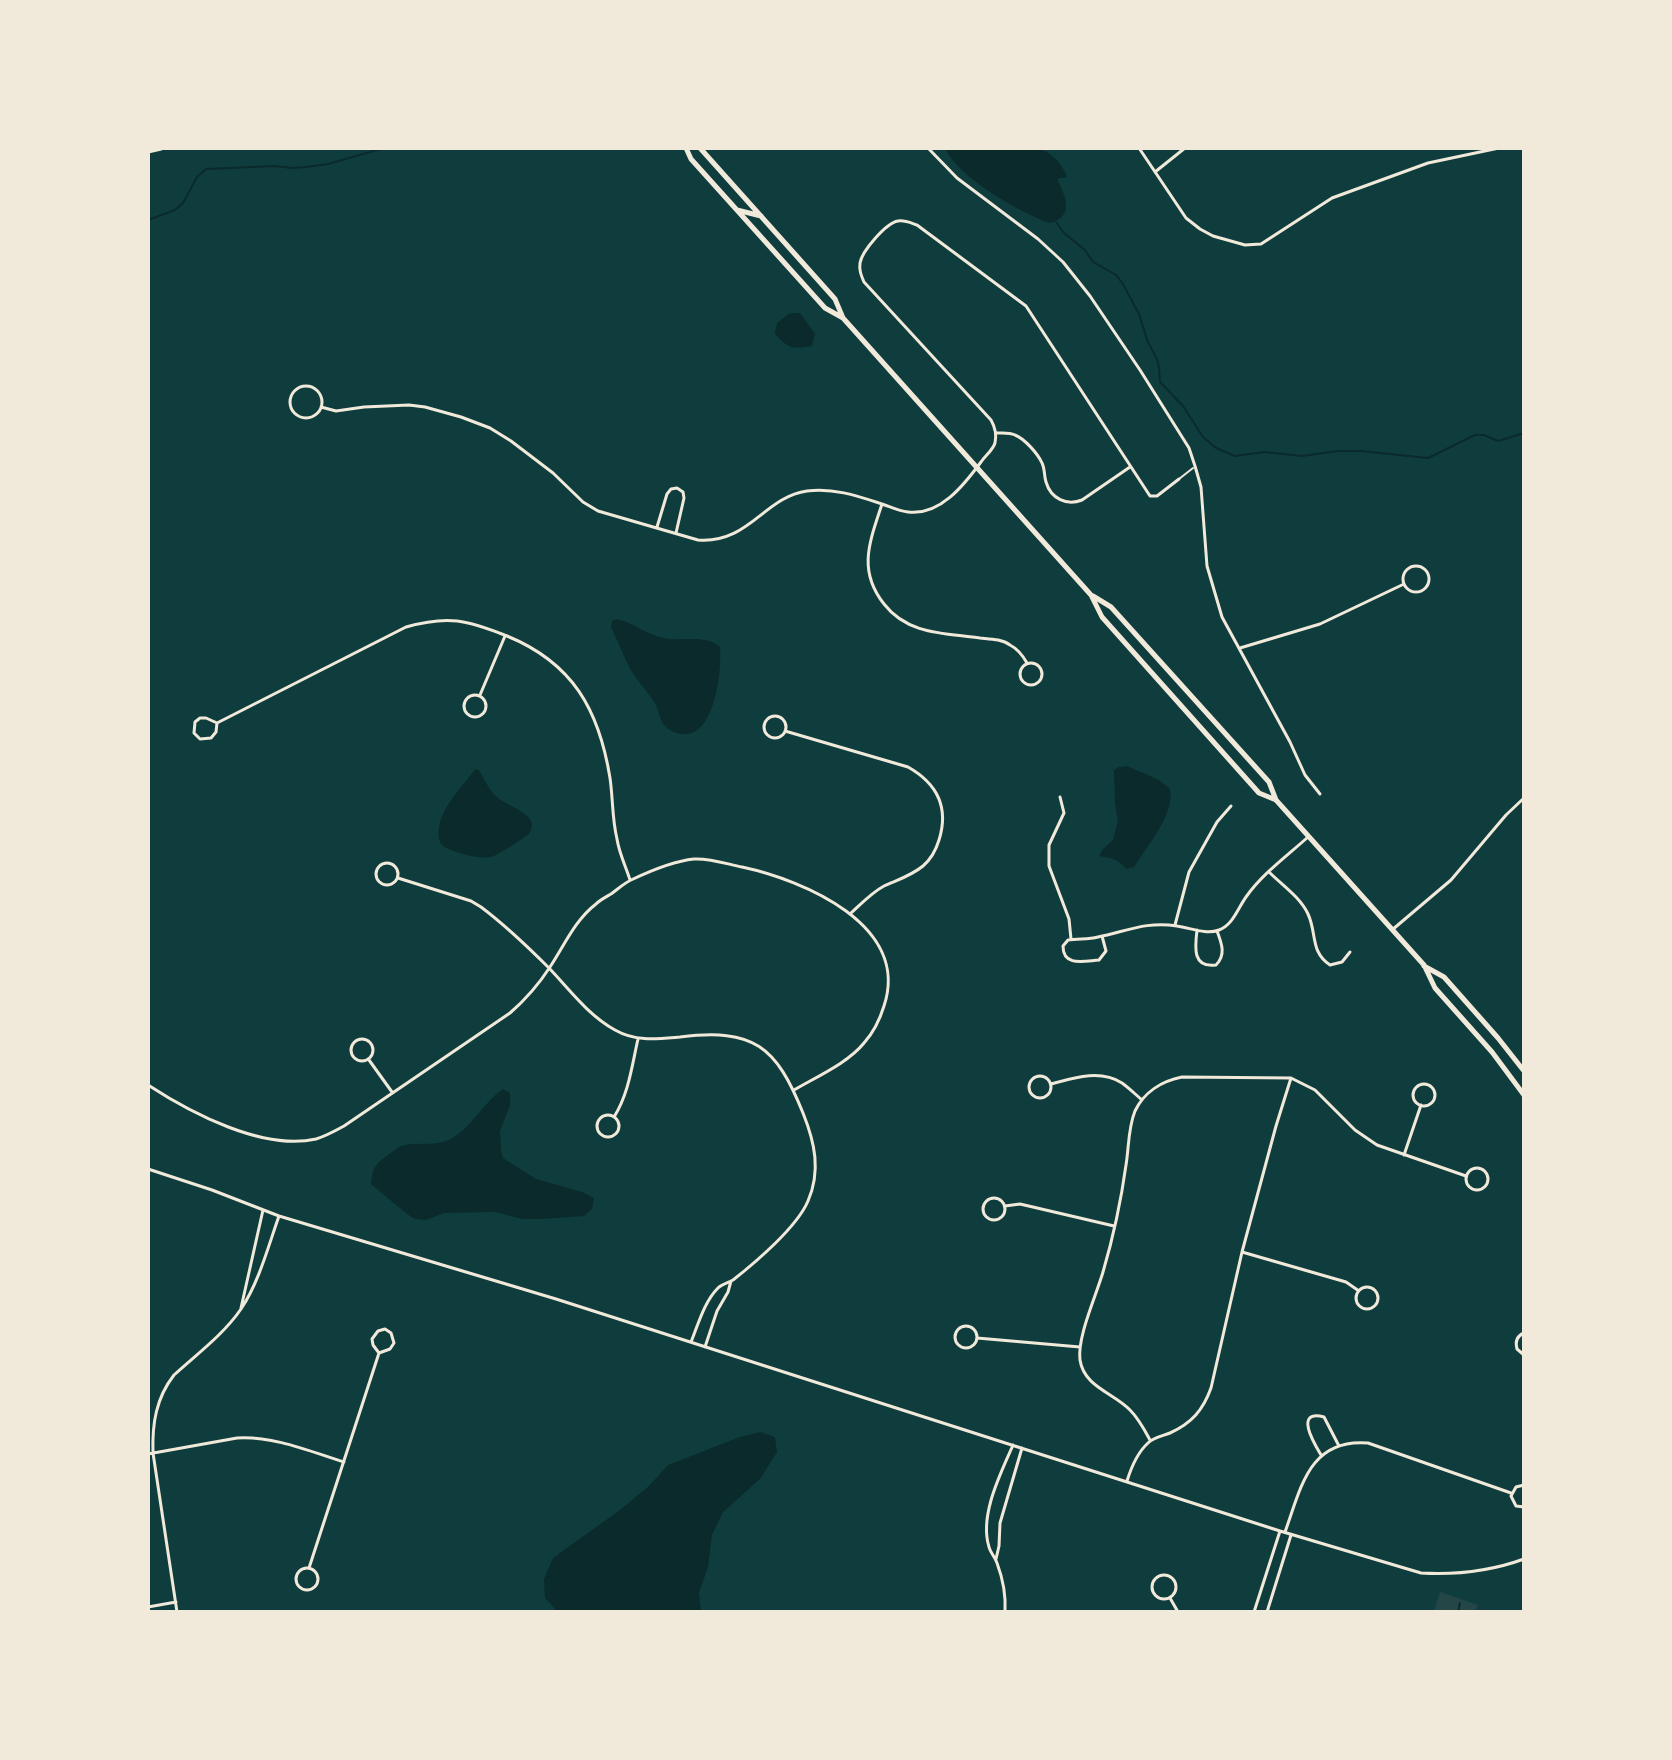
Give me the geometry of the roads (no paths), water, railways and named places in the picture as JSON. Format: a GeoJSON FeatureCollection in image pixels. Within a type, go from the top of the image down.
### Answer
{"type":"FeatureCollection","features":[{"type":"Feature","properties":{"kind":"main road"},"geometry":{"type":"LineString","coordinates":[[148,151],[161,148]]}},
{"type":"Feature","properties":{"kind":"main road"},"geometry":{"type":"LineString","coordinates":[[686,148],[691,159],[825,308],[843,318]]}},
{"type":"Feature","properties":{"kind":"main road"},"geometry":{"type":"LineString","coordinates":[[700,148],[835,299],[843,318],[1091,595],[1102,617],[1259,793],[1276,800]]}},
{"type":"Feature","properties":{"kind":"main road"},"geometry":{"type":"LineString","coordinates":[[736,209],[761,216]]}},
{"type":"Feature","properties":{"kind":"main road"},"geometry":{"type":"LineString","coordinates":[[1091,595],[1111,607],[1269,782],[1276,800],[1308,837],[1424,965],[1444,977],[1524,1071]]}},
{"type":"Feature","properties":{"kind":"main road"},"geometry":{"type":"LineString","coordinates":[[1424,965],[1435,988],[1492,1052],[1524,1095]]}},
{"type":"Feature","properties":{"kind":"street"},"geometry":{"type":"LineString","coordinates":[[928,148],[957,178],[1038,239],[1063,262],[1130,355],[1189,448],[1201,487],[1207,566],[1222,617],[1305,775],[1320,794]]}},
{"type":"Feature","properties":{"kind":"street"},"geometry":{"type":"LineString","coordinates":[[1139,148],[1186,218],[1213,236],[1245,245],[1261,244],[1332,198],[1428,163],[1499,148]]}},
{"type":"Feature","properties":{"kind":"street"},"geometry":{"type":"LineString","coordinates":[[1155,172],[1185,148]]}},
{"type":"Feature","properties":{"kind":"street"},"geometry":{"type":"LineString","coordinates":[[321,407],[336,411],[409,405],[461,417],[490,428],[511,441],[598,511],[698,540],[723,539],[746,527],[780,502],[805,491],[846,492],[909,512],[921,512],[947,501],[994,447],[996,433],[991,420],[864,282],[859,272],[864,252],[893,222],[902,221],[917,225],[1026,306],[1150,496],[1157,496],[1179,479]]}},
{"type":"Feature","properties":{"kind":"street"},"geometry":{"type":"LineString","coordinates":[[312,386],[320,393],[321,407],[315,416],[305,418],[295,415],[290,406],[291,395],[297,388],[312,386]]}},
{"type":"Feature","properties":{"kind":"street"},"geometry":{"type":"LineString","coordinates":[[996,433],[1008,433],[1022,439],[1042,463],[1050,490],[1064,502],[1082,500],[1130,467]]}},
{"type":"Feature","properties":{"kind":"street"},"geometry":{"type":"LineString","coordinates":[[657,528],[667,494],[677,488],[683,492],[684,498],[676,533]]}},
{"type":"Feature","properties":{"kind":"street"},"geometry":{"type":"LineString","coordinates":[[882,504],[868,549],[869,573],[878,596],[895,617],[915,628],[996,639],[1010,644],[1027,663],[1038,665],[1042,672],[1041,679],[1031,685],[1021,681],[1019,674],[1021,667],[1027,663]]}},
{"type":"Feature","properties":{"kind":"street"},"geometry":{"type":"LineString","coordinates":[[1419,566],[1428,574],[1428,584],[1421,592],[1412,592],[1404,584],[1404,575],[1410,568],[1419,566]]}},
{"type":"Feature","properties":{"kind":"street"},"geometry":{"type":"LineString","coordinates":[[1240,648],[1320,624],[1404,584]]}},
{"type":"Feature","properties":{"kind":"street"},"geometry":{"type":"LineString","coordinates":[[217,723],[406,627],[431,620],[474,623],[543,654],[560,668],[579,692],[605,751],[617,843],[630,880]]}},
{"type":"Feature","properties":{"kind":"street"},"geometry":{"type":"LineString","coordinates":[[480,695],[505,636]]}},
{"type":"Feature","properties":{"kind":"street"},"geometry":{"type":"LineString","coordinates":[[480,695],[486,701],[485,712],[478,717],[471,716],[465,711],[465,701],[470,696],[480,695]]}},
{"type":"Feature","properties":{"kind":"street"},"geometry":{"type":"LineString","coordinates":[[779,717],[785,721],[785,731],[777,738],[770,737],[765,731],[765,724],[769,718],[779,717]]}},
{"type":"Feature","properties":{"kind":"street"},"geometry":{"type":"LineString","coordinates":[[200,718],[217,723],[216,732],[211,738],[200,739],[194,733],[195,722],[200,718]]}},
{"type":"Feature","properties":{"kind":"street"},"geometry":{"type":"LineString","coordinates":[[785,731],[908,767],[925,779],[939,796],[943,827],[932,857],[914,873],[876,891],[850,914]]}},
{"type":"Feature","properties":{"kind":"street"},"geometry":{"type":"LineString","coordinates":[[1060,797],[1064,813],[1049,845],[1049,866],[1069,919],[1071,939]]}},
{"type":"Feature","properties":{"kind":"street"},"geometry":{"type":"LineString","coordinates":[[1392,930],[1451,880],[1524,798]]}},
{"type":"Feature","properties":{"kind":"street"},"geometry":{"type":"LineString","coordinates":[[1175,925],[1189,872],[1217,822],[1231,806]]}},
{"type":"Feature","properties":{"kind":"street"},"geometry":{"type":"LineString","coordinates":[[1102,936],[1106,951],[1099,960],[1072,961],[1062,950],[1065,942],[1071,939],[1102,936],[1137,926],[1175,925],[1217,931],[1233,918],[1245,898],[1269,872],[1308,837]]}},
{"type":"Feature","properties":{"kind":"street"},"geometry":{"type":"LineString","coordinates":[[148,1085],[179,1105],[265,1139],[299,1141],[330,1134],[521,1004],[595,904],[630,880],[655,869],[694,859],[758,870],[835,903],[864,928],[882,953],[889,978],[885,1003],[873,1032],[859,1049],[794,1090]]}},
{"type":"Feature","properties":{"kind":"street"},"geometry":{"type":"LineString","coordinates":[[391,863],[397,867],[398,878],[393,884],[381,884],[376,878],[376,870],[381,864],[391,863]]}},
{"type":"Feature","properties":{"kind":"street"},"geometry":{"type":"LineString","coordinates":[[1269,872],[1304,907],[1312,925],[1317,953],[1323,961],[1330,965],[1342,962],[1350,952]]}},
{"type":"Feature","properties":{"kind":"street"},"geometry":{"type":"LineString","coordinates":[[398,878],[471,901],[491,914],[587,1009],[618,1032],[652,1040],[719,1033],[744,1039],[771,1054],[794,1090],[815,1149],[815,1176],[809,1200],[793,1225],[713,1294],[691,1342]]}},
{"type":"Feature","properties":{"kind":"street"},"geometry":{"type":"LineString","coordinates":[[1197,930],[1196,955],[1200,962],[1208,966],[1216,965],[1221,958],[1223,946],[1217,931]]}},
{"type":"Feature","properties":{"kind":"street"},"geometry":{"type":"LineString","coordinates":[[362,1039],[371,1044],[373,1054],[368,1059],[362,1061],[354,1057],[352,1050],[356,1042],[362,1039]]}},
{"type":"Feature","properties":{"kind":"street"},"geometry":{"type":"LineString","coordinates":[[614,1117],[622,1105],[638,1039]]}},
{"type":"Feature","properties":{"kind":"street"},"geometry":{"type":"LineString","coordinates":[[368,1059],[392,1092]]}},
{"type":"Feature","properties":{"kind":"street"},"geometry":{"type":"LineString","coordinates":[[1051,1084],[1086,1075],[1111,1078],[1143,1100]]}},
{"type":"Feature","properties":{"kind":"street"},"geometry":{"type":"LineString","coordinates":[[1037,1076],[1047,1078],[1051,1084],[1048,1094],[1042,1098],[1035,1098],[1029,1089],[1029,1082],[1037,1076]]}},
{"type":"Feature","properties":{"kind":"street"},"geometry":{"type":"LineString","coordinates":[[1150,1440],[1129,1408],[1098,1388],[1085,1375],[1080,1347],[1104,1271],[1134,1113],[1153,1089],[1182,1077],[1291,1078],[1315,1090],[1355,1130],[1377,1145],[1466,1176]]}},
{"type":"Feature","properties":{"kind":"street"},"geometry":{"type":"LineString","coordinates":[[1127,1481],[1140,1452],[1150,1440],[1190,1422],[1200,1413],[1211,1388],[1242,1252],[1291,1078]]}},
{"type":"Feature","properties":{"kind":"street"},"geometry":{"type":"LineString","coordinates":[[1426,1084],[1433,1088],[1435,1098],[1428,1106],[1421,1105],[1414,1098],[1414,1090],[1426,1084]]}},
{"type":"Feature","properties":{"kind":"street"},"geometry":{"type":"LineString","coordinates":[[1404,1155],[1421,1105]]}},
{"type":"Feature","properties":{"kind":"street"},"geometry":{"type":"LineString","coordinates":[[607,1115],[614,1117],[619,1125],[617,1132],[608,1137],[598,1128],[601,1118],[607,1115]]}},
{"type":"Feature","properties":{"kind":"street"},"geometry":{"type":"LineString","coordinates":[[1480,1168],[1486,1172],[1488,1182],[1484,1188],[1474,1190],[1466,1183],[1466,1176],[1473,1169],[1480,1168]]}},
{"type":"Feature","properties":{"kind":"street"},"geometry":{"type":"LineString","coordinates":[[148,1169],[279,1216],[556,1299],[1421,1573],[1471,1572],[1524,1559]]}},
{"type":"Feature","properties":{"kind":"street"},"geometry":{"type":"LineString","coordinates":[[994,1197],[1005,1206],[1004,1213],[996,1220],[986,1217],[983,1210],[984,1203],[994,1197]]}},
{"type":"Feature","properties":{"kind":"street"},"geometry":{"type":"LineString","coordinates":[[1005,1206],[1020,1204],[1114,1226]]}},
{"type":"Feature","properties":{"kind":"street"},"geometry":{"type":"LineString","coordinates":[[240,1309],[263,1210]]}},
{"type":"Feature","properties":{"kind":"street"},"geometry":{"type":"LineString","coordinates":[[177,1612],[150,1453],[156,1411],[167,1384],[240,1309],[253,1287],[279,1216]]}},
{"type":"Feature","properties":{"kind":"street"},"geometry":{"type":"LineString","coordinates":[[1242,1252],[1346,1282],[1359,1291]]}},
{"type":"Feature","properties":{"kind":"street"},"geometry":{"type":"LineString","coordinates":[[705,1347],[731,1281]]}},
{"type":"Feature","properties":{"kind":"street"},"geometry":{"type":"LineString","coordinates":[[1365,1287],[1375,1290],[1378,1300],[1375,1306],[1368,1309],[1358,1304],[1356,1297],[1359,1291],[1365,1287]]}},
{"type":"Feature","properties":{"kind":"street"},"geometry":{"type":"LineString","coordinates":[[966,1326],[975,1331],[977,1338],[974,1345],[968,1348],[961,1347],[955,1339],[956,1332],[966,1326]]}},
{"type":"Feature","properties":{"kind":"street"},"geometry":{"type":"LineString","coordinates":[[385,1329],[393,1336],[394,1343],[390,1349],[379,1353],[372,1339],[378,1331],[385,1329]]}},
{"type":"Feature","properties":{"kind":"street"},"geometry":{"type":"LineString","coordinates":[[1524,1333],[1519,1335],[1516,1342],[1517,1349],[1524,1355]]}},
{"type":"Feature","properties":{"kind":"street"},"geometry":{"type":"LineString","coordinates":[[977,1338],[1080,1347]]}},
{"type":"Feature","properties":{"kind":"street"},"geometry":{"type":"LineString","coordinates":[[309,1568],[379,1353]]}},
{"type":"Feature","properties":{"kind":"street"},"geometry":{"type":"LineString","coordinates":[[1321,1455],[1308,1429],[1308,1421],[1313,1416],[1324,1417],[1339,1446]]}},
{"type":"Feature","properties":{"kind":"street"},"geometry":{"type":"LineString","coordinates":[[150,1453],[251,1437],[274,1440],[344,1462]]}},
{"type":"Feature","properties":{"kind":"street"},"geometry":{"type":"LineString","coordinates":[[1254,1612],[1311,1465],[1321,1455],[1339,1446],[1368,1443],[1511,1493]]}},
{"type":"Feature","properties":{"kind":"street"},"geometry":{"type":"LineString","coordinates":[[1005,1612],[1005,1592],[996,1559],[989,1548],[987,1518],[1013,1445]]}},
{"type":"Feature","properties":{"kind":"street"},"geometry":{"type":"LineString","coordinates":[[996,1559],[1000,1523],[1022,1448]]}},
{"type":"Feature","properties":{"kind":"street"},"geometry":{"type":"LineString","coordinates":[[1511,1493],[1516,1487],[1524,1485]]}},
{"type":"Feature","properties":{"kind":"street"},"geometry":{"type":"LineString","coordinates":[[1511,1493],[1513,1503],[1524,1507]]}},
{"type":"Feature","properties":{"kind":"street"},"geometry":{"type":"LineString","coordinates":[[1267,1612],[1291,1534]]}},
{"type":"Feature","properties":{"kind":"street"},"geometry":{"type":"LineString","coordinates":[[309,1568],[317,1575],[317,1582],[310,1589],[303,1589],[296,1581],[297,1574],[309,1568]]}},
{"type":"Feature","properties":{"kind":"street"},"geometry":{"type":"LineString","coordinates":[[1166,1575],[1175,1581],[1176,1589],[1170,1598],[1161,1599],[1153,1591],[1153,1583],[1158,1577],[1166,1575]]}},
{"type":"Feature","properties":{"kind":"street"},"geometry":{"type":"LineString","coordinates":[[1170,1598],[1178,1612]]}},
{"type":"Feature","properties":{"kind":"street"},"geometry":{"type":"LineString","coordinates":[[148,1607],[176,1602]]}},
{"type":"Feature","properties":{"kind":"lane"},"geometry":{"type":"LineString","coordinates":[[1179,479],[1195,466]]}},
{"type":"Feature","properties":{"kind":"waterway"},"geometry":{"type":"LineString","coordinates":[[148,220],[175,210],[183,203],[197,177],[206,169],[306,167],[384,148]]}},
{"type":"Feature","properties":{"kind":"waterway"},"geometry":{"type":"LineString","coordinates":[[1056,222],[1093,262],[1116,275],[1123,284],[1157,359],[1160,382],[1183,406],[1203,437],[1216,448],[1235,456],[1264,452],[1302,456],[1361,451],[1428,458],[1475,435],[1498,441],[1524,433]]}},
{"type":"Feature","properties":{"kind":"waterway"},"geometry":{"type":"LineString","coordinates":[[1458,1612],[1460,1603]]}}]}
